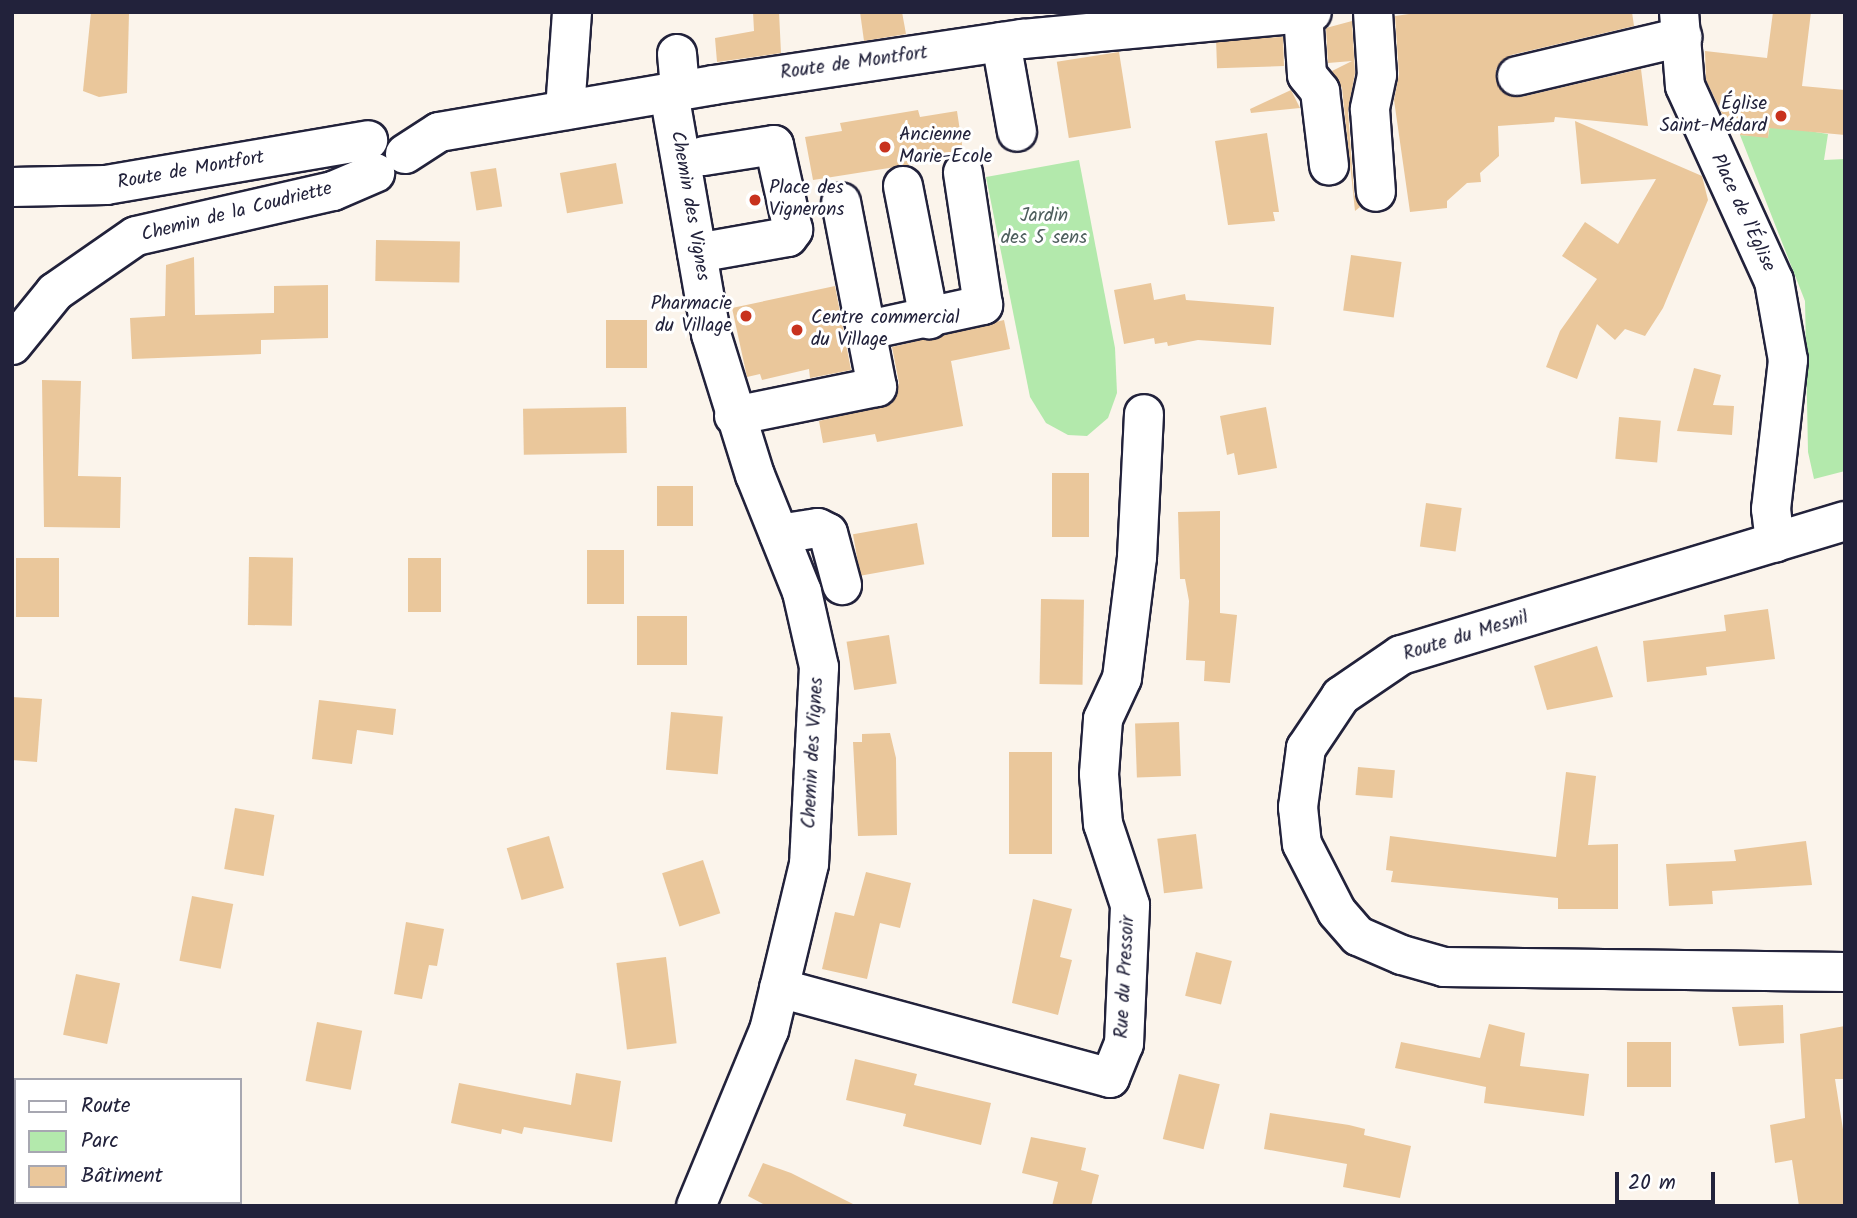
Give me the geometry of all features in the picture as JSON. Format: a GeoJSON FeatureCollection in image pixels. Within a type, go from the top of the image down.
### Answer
{"type":"FeatureCollection","features":[{"type":"Feature","properties":{"kind":"street"},"geometry":{"type":"LineString","coordinates":[[565,110],[572,12]]}},
{"type":"Feature","properties":{"kind":"street","name":"Route de Montfort"},"geometry":{"type":"LineString","coordinates":[[12,187],[106,185],[383,156],[439,132],[565,110],[659,81],[1001,42],[1312,12]]}},
{"type":"Feature","properties":{"kind":"street"},"geometry":{"type":"LineString","coordinates":[[1373,12],[1377,75],[1370,109],[1376,192]]}},
{"type":"Feature","properties":{"kind":"street"},"geometry":{"type":"LineString","coordinates":[[1303,13],[1307,75],[1317,80],[1320,91],[1329,165]]}},
{"type":"Feature","properties":{"kind":"street"},"geometry":{"type":"LineString","coordinates":[[1517,76],[1680,25]]}},
{"type":"Feature","properties":{"kind":"street","name":"Place de l'Église"},"geometry":{"type":"LineString","coordinates":[[1680,25],[1685,86],[1774,281],[1788,360],[1772,509],[1775,543]]}},
{"type":"Feature","properties":{"kind":"street"},"geometry":{"type":"LineString","coordinates":[[1001,42],[1017,132]]}},
{"type":"Feature","properties":{"kind":"street","name":"Chemin des Vignes"},"geometry":{"type":"LineString","coordinates":[[659,81],[747,481],[779,534],[796,635],[819,667],[809,864],[769,1030],[696,1206]]}},
{"type":"Feature","properties":{"kind":"street"},"geometry":{"type":"LineString","coordinates":[[697,253],[788,237],[793,230],[774,145],[704,156]]}},
{"type":"Feature","properties":{"kind":"street","name":"Chemin de la Coudriette"},"geometry":{"type":"LineString","coordinates":[[12,345],[55,292],[136,236],[333,191],[383,156]]}},
{"type":"Feature","properties":{"kind":"street"},"geometry":{"type":"LineString","coordinates":[[868,330],[974,310],[985,297],[963,172]]}},
{"type":"Feature","properties":{"kind":"street"},"geometry":{"type":"LineString","coordinates":[[902,186],[929,319]]}},
{"type":"Feature","properties":{"kind":"street"},"geometry":{"type":"LineString","coordinates":[[734,416],[877,387],[841,202]]}},
{"type":"Feature","properties":{"kind":"street","name":"Rue du Pressoir"},"geometry":{"type":"LineString","coordinates":[[779,988],[1110,1078],[1124,1044],[1130,905],[1103,824],[1099,774],[1103,719],[1124,665],[1137,557],[1144,414]]}},
{"type":"Feature","properties":{"kind":"street","name":"Route du Mesnil"},"geometry":{"type":"LineString","coordinates":[[1845,521],[1401,655],[1340,696],[1306,748],[1298,807],[1302,844],[1337,912],[1358,936],[1444,967],[1845,972]]}},
{"type":"Feature","properties":{"kind":"street"},"geometry":{"type":"LineString","coordinates":[[779,534],[818,528],[828,533],[842,585]]}},
{"type":"Feature","properties":{"kind":"green space"},"geometry":{"type":"Polygon","coordinates":[[[1770,125],[1828,134],[1824,160],[1845,159],[1845,471],[1814,479],[1808,452],[1805,301],[1740,135],[1768,137],[1770,125]]]}},
{"type":"Feature","properties":{"kind":"green space","name":"Jardin des 5 sens"},"geometry":{"type":"Polygon","coordinates":[[[1079,160],[1115,348],[1117,393],[1108,418],[1087,436],[1068,435],[1046,423],[1030,397],[986,177],[1079,160]]]}},
{"type":"Feature","properties":{"kind":"building"},"geometry":{"type":"Polygon","coordinates":[[[91,12],[129,13],[127,93],[99,97],[83,91],[91,12]]]}},
{"type":"Feature","properties":{"kind":"building"},"geometry":{"type":"Polygon","coordinates":[[[753,12],[779,12],[781,53],[717,62],[715,38],[754,31],[753,12]]]}},
{"type":"Feature","properties":{"kind":"building"},"geometry":{"type":"Polygon","coordinates":[[[860,12],[902,12],[906,34],[864,41],[860,12]]]}},
{"type":"Feature","properties":{"kind":"building"},"geometry":{"type":"Polygon","coordinates":[[[1423,12],[1632,12],[1634,26],[1511,55],[1496,69],[1496,80],[1502,91],[1521,97],[1641,69],[1648,126],[1555,117],[1554,122],[1498,126],[1499,156],[1480,173],[1481,182],[1467,183],[1447,201],[1447,208],[1410,212],[1394,100],[1399,74],[1395,16],[1423,12]]]}},
{"type":"Feature","properties":{"kind":"building"},"geometry":{"type":"Polygon","coordinates":[[[1773,12],[1811,12],[1802,86],[1845,90],[1845,135],[1769,128],[1768,138],[1740,135],[1741,121],[1725,120],[1706,80],[1705,51],[1767,58],[1773,12]]]}},
{"type":"Feature","properties":{"kind":"building"},"geometry":{"type":"Polygon","coordinates":[[[1352,21],[1355,73],[1348,111],[1354,194],[1360,207],[1355,211],[1342,88],[1332,71],[1352,61],[1328,63],[1326,28],[1352,21]]]}},
{"type":"Feature","properties":{"kind":"building"},"geometry":{"type":"Polygon","coordinates":[[[1283,37],[1284,66],[1217,68],[1216,39],[1283,37]]]}},
{"type":"Feature","properties":{"kind":"building"},"geometry":{"type":"Polygon","coordinates":[[[1119,52],[1131,128],[1069,138],[1057,62],[1119,52]]]}},
{"type":"Feature","properties":{"kind":"building"},"geometry":{"type":"Polygon","coordinates":[[[1291,90],[1300,108],[1251,113],[1250,109],[1291,90]]]}},
{"type":"Feature","properties":{"kind":"building","name":"Ancienne Marie-Ecole"},"geometry":{"type":"Polygon","coordinates":[[[918,110],[920,117],[957,111],[963,151],[946,159],[813,180],[805,137],[842,131],[840,123],[918,110]]]}},
{"type":"Feature","properties":{"kind":"building"},"geometry":{"type":"Polygon","coordinates":[[[1575,121],[1702,176],[1708,200],[1663,308],[1645,336],[1625,329],[1615,340],[1597,324],[1577,379],[1546,367],[1560,331],[1597,279],[1562,256],[1585,222],[1618,244],[1656,179],[1581,184],[1575,121]]]}},
{"type":"Feature","properties":{"kind":"building"},"geometry":{"type":"Polygon","coordinates":[[[1267,133],[1279,212],[1273,212],[1275,221],[1228,225],[1215,141],[1267,133]]]}},
{"type":"Feature","properties":{"kind":"building"},"geometry":{"type":"Polygon","coordinates":[[[616,163],[623,203],[567,213],[560,173],[616,163]]]}},
{"type":"Feature","properties":{"kind":"building"},"geometry":{"type":"Polygon","coordinates":[[[496,168],[502,207],[476,211],[470,172],[496,168]]]}},
{"type":"Feature","properties":{"kind":"building"},"geometry":{"type":"Polygon","coordinates":[[[376,240],[460,241],[459,282],[375,281],[376,240]]]}},
{"type":"Feature","properties":{"kind":"building"},"geometry":{"type":"Polygon","coordinates":[[[1351,255],[1402,262],[1394,318],[1343,310],[1351,255]]]}},
{"type":"Feature","properties":{"kind":"building"},"geometry":{"type":"Polygon","coordinates":[[[194,257],[195,315],[274,313],[274,286],[328,285],[328,338],[261,340],[261,354],[132,359],[130,318],[165,316],[166,265],[194,257]]]}},
{"type":"Feature","properties":{"kind":"building"},"geometry":{"type":"Polygon","coordinates":[[[1151,283],[1154,300],[1185,294],[1186,300],[1274,307],[1271,345],[1198,340],[1168,346],[1167,342],[1155,344],[1154,338],[1124,344],[1114,290],[1151,283]]]}},
{"type":"Feature","properties":{"kind":"building","name":"Centre commercial du Village"},"geometry":{"type":"Polygon","coordinates":[[[835,286],[851,370],[810,378],[809,369],[762,380],[760,374],[747,377],[732,308],[835,286]]]}},
{"type":"Feature","properties":{"kind":"building"},"geometry":{"type":"Polygon","coordinates":[[[606,320],[647,320],[647,368],[606,368],[606,320]]]}},
{"type":"Feature","properties":{"kind":"building"},"geometry":{"type":"Polygon","coordinates":[[[1004,320],[1010,349],[951,361],[963,426],[877,442],[875,434],[823,443],[819,421],[892,403],[899,383],[892,347],[1004,320]]]}},
{"type":"Feature","properties":{"kind":"building"},"geometry":{"type":"Polygon","coordinates":[[[1694,368],[1721,375],[1713,405],[1734,406],[1732,435],[1677,431],[1694,368]]]}},
{"type":"Feature","properties":{"kind":"building"},"geometry":{"type":"Polygon","coordinates":[[[42,380],[81,381],[78,476],[121,477],[120,528],[44,527],[42,380]]]}},
{"type":"Feature","properties":{"kind":"building"},"geometry":{"type":"Polygon","coordinates":[[[626,407],[627,453],[524,455],[523,409],[626,407]]]}},
{"type":"Feature","properties":{"kind":"building"},"geometry":{"type":"Polygon","coordinates":[[[1266,407],[1277,468],[1238,475],[1234,453],[1227,455],[1220,416],[1266,407]]]}},
{"type":"Feature","properties":{"kind":"building"},"geometry":{"type":"Polygon","coordinates":[[[1619,417],[1661,421],[1657,463],[1615,459],[1619,417]]]}},
{"type":"Feature","properties":{"kind":"building"},"geometry":{"type":"Polygon","coordinates":[[[1052,473],[1089,473],[1089,537],[1052,537],[1052,473]]]}},
{"type":"Feature","properties":{"kind":"building"},"geometry":{"type":"Polygon","coordinates":[[[657,486],[693,486],[693,526],[657,526],[657,486]]]}},
{"type":"Feature","properties":{"kind":"building"},"geometry":{"type":"Polygon","coordinates":[[[1426,503],[1462,508],[1456,552],[1420,547],[1426,503]]]}},
{"type":"Feature","properties":{"kind":"building"},"geometry":{"type":"Polygon","coordinates":[[[1220,511],[1220,613],[1237,615],[1230,683],[1204,681],[1205,661],[1186,660],[1189,601],[1185,579],[1180,579],[1178,512],[1220,511]]]}},
{"type":"Feature","properties":{"kind":"building"},"geometry":{"type":"Polygon","coordinates":[[[917,523],[924,564],[860,576],[853,534],[917,523]]]}},
{"type":"Feature","properties":{"kind":"building"},"geometry":{"type":"Polygon","coordinates":[[[587,550],[624,550],[624,604],[587,604],[587,550]]]}},
{"type":"Feature","properties":{"kind":"building"},"geometry":{"type":"Polygon","coordinates":[[[249,557],[293,558],[292,626],[248,625],[249,557]]]}},
{"type":"Feature","properties":{"kind":"building"},"geometry":{"type":"Polygon","coordinates":[[[16,558],[59,558],[59,617],[16,617],[16,558]]]}},
{"type":"Feature","properties":{"kind":"building"},"geometry":{"type":"Polygon","coordinates":[[[408,558],[441,558],[441,612],[408,612],[408,558]]]}},
{"type":"Feature","properties":{"kind":"building"},"geometry":{"type":"Polygon","coordinates":[[[1041,599],[1084,600],[1083,685],[1040,684],[1041,599]]]}},
{"type":"Feature","properties":{"kind":"building"},"geometry":{"type":"Polygon","coordinates":[[[1768,609],[1775,659],[1706,667],[1707,675],[1647,682],[1643,641],[1726,631],[1724,615],[1768,609]]]}},
{"type":"Feature","properties":{"kind":"building"},"geometry":{"type":"Polygon","coordinates":[[[637,616],[687,616],[687,665],[637,665],[637,616]]]}},
{"type":"Feature","properties":{"kind":"building"},"geometry":{"type":"Polygon","coordinates":[[[889,635],[897,683],[854,690],[847,642],[889,635]]]}},
{"type":"Feature","properties":{"kind":"building"},"geometry":{"type":"Polygon","coordinates":[[[1597,646],[1613,697],[1547,710],[1534,666],[1597,646]]]}},
{"type":"Feature","properties":{"kind":"building"},"geometry":{"type":"Polygon","coordinates":[[[12,697],[42,699],[37,762],[12,760],[12,697]]]}},
{"type":"Feature","properties":{"kind":"building"},"geometry":{"type":"Polygon","coordinates":[[[319,700],[396,709],[393,735],[357,730],[352,764],[312,759],[319,700]]]}},
{"type":"Feature","properties":{"kind":"building"},"geometry":{"type":"Polygon","coordinates":[[[671,712],[723,717],[718,774],[666,770],[671,712]]]}},
{"type":"Feature","properties":{"kind":"building"},"geometry":{"type":"Polygon","coordinates":[[[1179,722],[1181,776],[1137,778],[1135,724],[1179,722]]]}},
{"type":"Feature","properties":{"kind":"building"},"geometry":{"type":"Polygon","coordinates":[[[890,733],[896,758],[897,835],[858,836],[853,742],[862,742],[862,734],[890,733]]]}},
{"type":"Feature","properties":{"kind":"building"},"geometry":{"type":"Polygon","coordinates":[[[1009,752],[1052,752],[1052,854],[1009,854],[1009,752]]]}},
{"type":"Feature","properties":{"kind":"building"},"geometry":{"type":"Polygon","coordinates":[[[1358,767],[1395,770],[1392,798],[1356,795],[1358,767]]]}},
{"type":"Feature","properties":{"kind":"building"},"geometry":{"type":"Polygon","coordinates":[[[1566,772],[1596,776],[1588,845],[1618,844],[1618,909],[1558,909],[1558,898],[1391,882],[1393,871],[1386,870],[1390,836],[1556,857],[1566,772]]]}},
{"type":"Feature","properties":{"kind":"building"},"geometry":{"type":"Polygon","coordinates":[[[235,808],[274,815],[264,876],[224,869],[235,808]]]}},
{"type":"Feature","properties":{"kind":"building"},"geometry":{"type":"Polygon","coordinates":[[[1196,834],[1203,889],[1164,893],[1157,839],[1196,834]]]}},
{"type":"Feature","properties":{"kind":"building"},"geometry":{"type":"Polygon","coordinates":[[[549,836],[564,888],[522,900],[507,848],[549,836]]]}},
{"type":"Feature","properties":{"kind":"building"},"geometry":{"type":"Polygon","coordinates":[[[1806,841],[1812,885],[1712,891],[1713,904],[1669,906],[1666,864],[1736,861],[1734,850],[1806,841]]]}},
{"type":"Feature","properties":{"kind":"building"},"geometry":{"type":"Polygon","coordinates":[[[703,860],[720,913],[679,927],[662,873],[703,860]]]}},
{"type":"Feature","properties":{"kind":"building"},"geometry":{"type":"Polygon","coordinates":[[[866,872],[911,883],[900,928],[880,923],[867,979],[822,969],[835,912],[854,916],[866,872]]]}},
{"type":"Feature","properties":{"kind":"building"},"geometry":{"type":"Polygon","coordinates":[[[192,896],[233,904],[221,969],[179,961],[192,896]]]}},
{"type":"Feature","properties":{"kind":"building"},"geometry":{"type":"Polygon","coordinates":[[[1033,899],[1072,909],[1060,957],[1072,960],[1058,1015],[1012,1003],[1033,899]]]}},
{"type":"Feature","properties":{"kind":"building"},"geometry":{"type":"Polygon","coordinates":[[[406,922],[444,929],[437,966],[429,965],[422,999],[394,994],[406,922]]]}},
{"type":"Feature","properties":{"kind":"building"},"geometry":{"type":"Polygon","coordinates":[[[1196,952],[1232,961],[1221,1005],[1185,996],[1196,952]]]}},
{"type":"Feature","properties":{"kind":"building"},"geometry":{"type":"Polygon","coordinates":[[[666,957],[677,1043],[627,1049],[616,963],[666,957]]]}},
{"type":"Feature","properties":{"kind":"building"},"geometry":{"type":"Polygon","coordinates":[[[76,974],[120,983],[107,1044],[63,1035],[76,974]]]}},
{"type":"Feature","properties":{"kind":"building"},"geometry":{"type":"Polygon","coordinates":[[[1783,1005],[1784,1043],[1739,1046],[1732,1007],[1783,1005]]]}},
{"type":"Feature","properties":{"kind":"building"},"geometry":{"type":"Polygon","coordinates":[[[317,1022],[362,1031],[351,1090],[306,1081],[317,1022]]]}},
{"type":"Feature","properties":{"kind":"building"},"geometry":{"type":"Polygon","coordinates":[[[1489,1024],[1525,1033],[1520,1066],[1589,1074],[1584,1116],[1484,1103],[1486,1087],[1395,1068],[1401,1042],[1480,1058],[1489,1024]]]}},
{"type":"Feature","properties":{"kind":"building"},"geometry":{"type":"Polygon","coordinates":[[[1845,1026],[1845,1079],[1835,1079],[1845,1142],[1845,1206],[1799,1206],[1792,1160],[1775,1163],[1770,1125],[1805,1118],[1800,1034],[1845,1026]]]}},
{"type":"Feature","properties":{"kind":"building"},"geometry":{"type":"Polygon","coordinates":[[[1627,1042],[1671,1042],[1671,1087],[1627,1087],[1627,1042]]]}},
{"type":"Feature","properties":{"kind":"building"},"geometry":{"type":"Polygon","coordinates":[[[855,1059],[917,1074],[914,1085],[991,1103],[981,1145],[903,1126],[906,1114],[846,1100],[855,1059]]]}},
{"type":"Feature","properties":{"kind":"building"},"geometry":{"type":"Polygon","coordinates":[[[576,1073],[621,1081],[612,1142],[524,1127],[522,1134],[502,1129],[501,1134],[451,1123],[459,1083],[571,1105],[576,1073]]]}},
{"type":"Feature","properties":{"kind":"building"},"geometry":{"type":"Polygon","coordinates":[[[1179,1074],[1220,1084],[1204,1149],[1163,1139],[1179,1074]]]}},
{"type":"Feature","properties":{"kind":"building"},"geometry":{"type":"Polygon","coordinates":[[[1270,1113],[1349,1125],[1365,1129],[1364,1135],[1411,1146],[1400,1198],[1343,1187],[1347,1164],[1264,1149],[1270,1113]]]}},
{"type":"Feature","properties":{"kind":"building"},"geometry":{"type":"Polygon","coordinates":[[[1031,1137],[1086,1148],[1081,1170],[1099,1175],[1091,1206],[1052,1206],[1058,1182],[1022,1173],[1031,1137]]]}},
{"type":"Feature","properties":{"kind":"building"},"geometry":{"type":"Polygon","coordinates":[[[763,1163],[791,1173],[857,1206],[767,1206],[748,1196],[763,1163]]]}},
{"type":"Feature","properties":{"kind":"place","name":"Église Saint-Médard"},"geometry":{"type":"Point","coordinates":[1781,116]}},
{"type":"Feature","properties":{"kind":"place","name":"Ancienne Marie-Ecole"},"geometry":{"type":"Point","coordinates":[885,147]}},
{"type":"Feature","properties":{"kind":"place","name":"Place des Vignerons"},"geometry":{"type":"Point","coordinates":[755,200]}},
{"type":"Feature","properties":{"kind":"place","name":"Pharmacie du Village"},"geometry":{"type":"Point","coordinates":[746,316]}},
{"type":"Feature","properties":{"kind":"place","name":"Centre commercial du Village"},"geometry":{"type":"Point","coordinates":[797,330]}}]}
